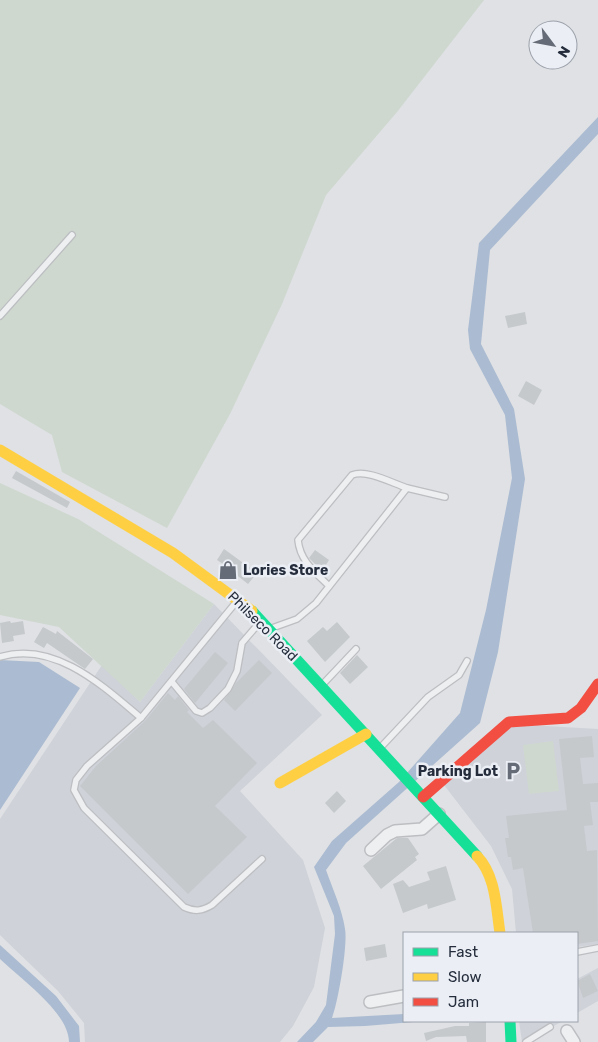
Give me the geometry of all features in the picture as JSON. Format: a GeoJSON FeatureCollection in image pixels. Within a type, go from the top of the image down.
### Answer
{"type":"FeatureCollection","features":[{"type":"Feature","properties":{"kind":"street","name":"Philseco Road"},"geometry":{"type":"LineString","coordinates":[[0,450],[162,546],[216,582],[261,620],[488,869],[500,932]]}},
{"type":"Feature","properties":{"kind":"street"},"geometry":{"type":"LineString","coordinates":[[422,795],[509,722],[518,719],[567,719],[575,714],[596,690]]}},
{"type":"Feature","properties":{"kind":"street"},"geometry":{"type":"LineString","coordinates":[[280,783],[366,734]]}},
{"type":"Feature","properties":{"kind":"street"},"geometry":{"type":"LineString","coordinates":[[371,850],[387,835],[395,831],[422,829],[439,814]]}},
{"type":"Feature","properties":{"kind":"street"},"geometry":{"type":"LineString","coordinates":[[370,1002],[403,996]]}},
{"type":"Feature","properties":{"kind":"street"},"geometry":{"type":"LineString","coordinates":[[510,1025],[511,1042]]}},
{"type":"Feature","properties":{"kind":"street"},"geometry":{"type":"LineString","coordinates":[[567,1031],[574,1042]]}},
{"type":"Feature","properties":{"kind":"lane"},"geometry":{"type":"LineString","coordinates":[[0,316],[72,235]]}},
{"type":"Feature","properties":{"kind":"lane"},"geometry":{"type":"LineString","coordinates":[[329,586],[304,559],[299,550],[298,540],[352,476],[357,473],[366,474],[407,488],[445,497]]}},
{"type":"Feature","properties":{"kind":"lane"},"geometry":{"type":"LineString","coordinates":[[270,629],[289,624],[306,613],[407,488]]}},
{"type":"Feature","properties":{"kind":"lane"},"geometry":{"type":"LineString","coordinates":[[238,599],[141,718],[87,766],[76,780],[74,790],[84,808],[184,907],[192,910],[202,910],[212,905],[262,859]]}},
{"type":"Feature","properties":{"kind":"lane"},"geometry":{"type":"LineString","coordinates":[[172,682],[196,711],[202,713],[210,708],[234,680],[242,643],[261,620]]}},
{"type":"Feature","properties":{"kind":"lane"},"geometry":{"type":"LineString","coordinates":[[322,686],[356,649]]}},
{"type":"Feature","properties":{"kind":"lane"},"geometry":{"type":"LineString","coordinates":[[0,656],[33,653],[83,673],[110,691],[141,718]]}},
{"type":"Feature","properties":{"kind":"lane"},"geometry":{"type":"LineString","coordinates":[[379,748],[428,697],[459,675],[467,661]]}},
{"type":"Feature","properties":{"kind":"lane"},"geometry":{"type":"LineString","coordinates":[[578,952],[598,948]]}},
{"type":"Feature","properties":{"kind":"lane"},"geometry":{"type":"LineString","coordinates":[[526,1042],[550,1027]]}},
{"type":"Feature","properties":{"kind":"shaded area"},"geometry":{"type":"Polygon","coordinates":[[[0,0],[484,0],[397,112],[326,195],[282,304],[230,414],[167,528],[62,472],[52,435],[0,404],[0,0]]]}},
{"type":"Feature","properties":{"kind":"shaded area"},"geometry":{"type":"Polygon","coordinates":[[[0,483],[78,519],[214,604],[140,702],[59,627],[0,615],[0,483]]]}},
{"type":"Feature","properties":{"kind":"shaded area"},"geometry":{"type":"Polygon","coordinates":[[[214,604],[322,715],[240,791],[303,860],[325,928],[314,987],[293,1026],[280,1042],[85,1042],[84,1023],[58,991],[0,935],[0,819],[102,665],[140,702],[214,604]]]}},
{"type":"Feature","properties":{"kind":"shaded area"},"geometry":{"type":"Polygon","coordinates":[[[511,724],[598,729],[598,944],[578,947],[578,932],[516,932],[512,889],[491,846],[441,781],[511,724]]]}},
{"type":"Feature","properties":{"kind":"shaded area"},"geometry":{"type":"Polygon","coordinates":[[[553,741],[559,791],[529,794],[523,745],[553,741]]]}},
{"type":"Feature","properties":{"kind":"shaded area"},"geometry":{"type":"Polygon","coordinates":[[[598,968],[598,1001],[578,1012],[578,978],[598,968]]]}},
{"type":"Feature","properties":{"kind":"shaded area"},"geometry":{"type":"Polygon","coordinates":[[[519,1022],[561,1022],[524,1042],[522,1042],[519,1022]]]}},
{"type":"Feature","properties":{"kind":"water"},"geometry":{"type":"Polygon","coordinates":[[[598,117],[598,134],[490,250],[481,344],[514,409],[525,479],[498,652],[480,723],[346,843],[326,870],[342,914],[346,937],[342,974],[332,1018],[403,1014],[403,1022],[413,1022],[328,1027],[313,1042],[297,1042],[316,1022],[326,1005],[335,934],[334,916],[314,867],[332,841],[399,782],[460,713],[486,610],[512,478],[505,415],[470,349],[468,330],[479,243],[598,117]]]}},
{"type":"Feature","properties":{"kind":"water"},"geometry":{"type":"Polygon","coordinates":[[[0,660],[39,662],[80,688],[0,810],[0,660]]]}},
{"type":"Feature","properties":{"kind":"water"},"geometry":{"type":"Polygon","coordinates":[[[0,945],[56,996],[79,1026],[80,1042],[69,1042],[67,1031],[53,1008],[0,959],[0,945]]]}},
{"type":"Feature","properties":{"kind":"building"},"geometry":{"type":"Polygon","coordinates":[[[525,312],[527,324],[508,328],[505,316],[525,312]]]}},
{"type":"Feature","properties":{"kind":"building"},"geometry":{"type":"Polygon","coordinates":[[[526,381],[542,390],[534,405],[518,396],[526,381]]]}},
{"type":"Feature","properties":{"kind":"building"},"geometry":{"type":"Polygon","coordinates":[[[16,471],[70,502],[67,508],[12,478],[16,471]]]}},
{"type":"Feature","properties":{"kind":"building"},"geometry":{"type":"Polygon","coordinates":[[[224,549],[257,573],[248,584],[234,573],[232,575],[224,568],[226,566],[217,560],[224,549]]]}},
{"type":"Feature","properties":{"kind":"building"},"geometry":{"type":"Polygon","coordinates":[[[315,550],[329,560],[322,571],[309,558],[315,550]]]}},
{"type":"Feature","properties":{"kind":"building"},"geometry":{"type":"Polygon","coordinates":[[[10,621],[11,623],[23,621],[25,634],[13,636],[14,641],[2,643],[0,623],[10,621]]]}},
{"type":"Feature","properties":{"kind":"building"},"geometry":{"type":"Polygon","coordinates":[[[337,622],[350,637],[325,662],[307,641],[323,627],[327,631],[337,622]]]}},
{"type":"Feature","properties":{"kind":"building"},"geometry":{"type":"Polygon","coordinates":[[[43,627],[56,634],[57,631],[93,659],[85,669],[47,643],[44,648],[34,642],[43,627]]]}},
{"type":"Feature","properties":{"kind":"building"},"geometry":{"type":"Polygon","coordinates":[[[215,652],[228,663],[195,703],[184,689],[215,652]]]}},
{"type":"Feature","properties":{"kind":"building"},"geometry":{"type":"Polygon","coordinates":[[[357,655],[368,667],[350,684],[340,673],[357,655]]]}},
{"type":"Feature","properties":{"kind":"building"},"geometry":{"type":"Polygon","coordinates":[[[259,660],[272,673],[235,711],[224,700],[236,683],[259,660]]]}},
{"type":"Feature","properties":{"kind":"building"},"geometry":{"type":"Polygon","coordinates":[[[168,693],[175,700],[178,696],[189,710],[187,712],[203,728],[213,720],[257,763],[215,806],[247,837],[188,894],[80,786],[96,766],[145,721],[168,693]]]}},
{"type":"Feature","properties":{"kind":"building"},"geometry":{"type":"Polygon","coordinates":[[[592,736],[594,757],[580,758],[583,784],[598,783],[598,802],[590,802],[593,825],[584,826],[587,851],[597,850],[598,941],[578,944],[578,932],[533,932],[523,868],[513,870],[511,857],[508,857],[505,838],[509,838],[506,816],[567,810],[559,739],[592,736]]]}},
{"type":"Feature","properties":{"kind":"building"},"geometry":{"type":"Polygon","coordinates":[[[337,791],[346,801],[334,813],[325,803],[337,791]]]}},
{"type":"Feature","properties":{"kind":"building"},"geometry":{"type":"Polygon","coordinates":[[[397,838],[408,838],[419,854],[415,857],[417,860],[381,889],[363,866],[397,838]]]}},
{"type":"Feature","properties":{"kind":"building"},"geometry":{"type":"Polygon","coordinates":[[[446,866],[456,900],[428,909],[427,904],[403,913],[393,884],[403,880],[409,887],[430,880],[427,872],[446,866]]]}},
{"type":"Feature","properties":{"kind":"building"},"geometry":{"type":"Polygon","coordinates":[[[385,944],[387,957],[366,961],[364,948],[385,944]]]}},
{"type":"Feature","properties":{"kind":"building"},"geometry":{"type":"Polygon","coordinates":[[[590,974],[598,991],[583,998],[578,980],[590,974]]]}},
{"type":"Feature","properties":{"kind":"building"},"geometry":{"type":"Polygon","coordinates":[[[486,1022],[486,1042],[467,1042],[466,1036],[436,1037],[426,1041],[424,1033],[455,1026],[469,1026],[469,1023],[486,1022]]]}},
{"type":"Feature","properties":{"kind":"traffic: fast"},"geometry":{"type":"LineString","coordinates":[[252,611],[477,856]]}},
{"type":"Feature","properties":{"kind":"traffic: fast"},"geometry":{"type":"LineString","coordinates":[[510,1022],[511,1042]]}},
{"type":"Feature","properties":{"kind":"traffic: slow"},"geometry":{"type":"LineString","coordinates":[[0,450],[173,553],[252,611]]}},
{"type":"Feature","properties":{"kind":"traffic: slow"},"geometry":{"type":"LineString","coordinates":[[280,783],[366,734]]}},
{"type":"Feature","properties":{"kind":"traffic: slow"},"geometry":{"type":"LineString","coordinates":[[477,856],[492,882],[500,932]]}},
{"type":"Feature","properties":{"kind":"traffic: jam"},"geometry":{"type":"LineString","coordinates":[[423,797],[509,722],[568,718],[581,708],[598,684]]}},
{"type":"Feature","properties":{"kind":"place","name":"Lories Store"},"geometry":{"type":"Point","coordinates":[228,570]}},
{"type":"Feature","properties":{"kind":"place","name":"Parking Lot"},"geometry":{"type":"Point","coordinates":[513,771]}}]}
